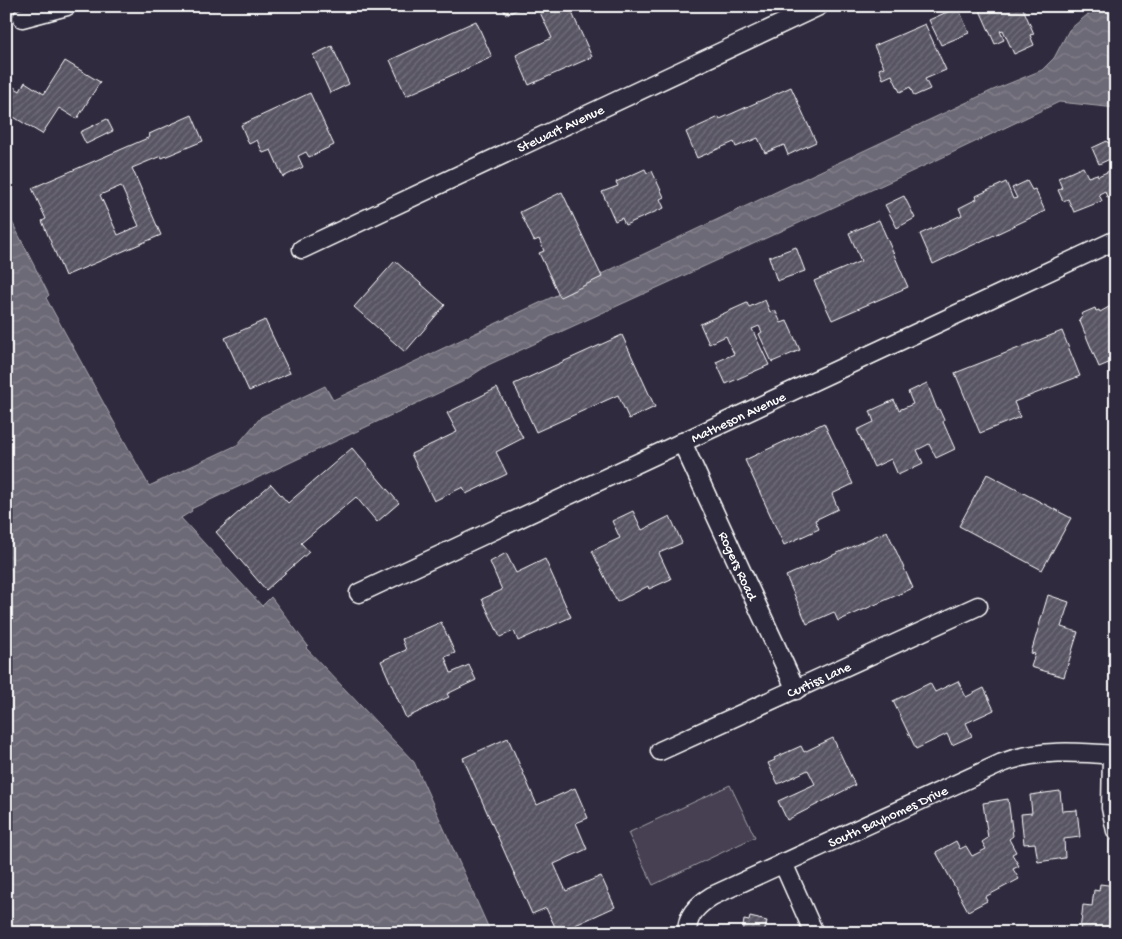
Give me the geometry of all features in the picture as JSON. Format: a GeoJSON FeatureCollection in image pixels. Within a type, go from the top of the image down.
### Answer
{"type":"FeatureCollection","features":[{"type":"Feature","properties":{"kind":"street"},"geometry":{"type":"LineString","coordinates":[[22,18],[67,6]]}},
{"type":"Feature","properties":{"kind":"street","name":"Stewart Avenue"},"geometry":{"type":"LineString","coordinates":[[302,249],[820,6]]}},
{"type":"Feature","properties":{"kind":"street","name":"Matheson Avenue"},"geometry":{"type":"LineString","coordinates":[[359,593],[1116,240]]}},
{"type":"Feature","properties":{"kind":"street","name":"Rogers Road"},"geometry":{"type":"LineString","coordinates":[[682,442],[796,690]]}},
{"type":"Feature","properties":{"kind":"street","name":"Curtiss Lane"},"geometry":{"type":"LineString","coordinates":[[660,751],[978,606]]}},
{"type":"Feature","properties":{"kind":"street","name":"South Bayhomes Drive"},"geometry":{"type":"LineString","coordinates":[[687,931],[690,918],[703,901],[1015,758],[1028,755],[1061,753],[1114,755]]}},
{"type":"Feature","properties":{"kind":"street"},"geometry":{"type":"LineString","coordinates":[[1114,755],[1111,808],[1116,831]]}},
{"type":"Feature","properties":{"kind":"street"},"geometry":{"type":"LineString","coordinates":[[783,863],[814,933]]}},
{"type":"Feature","properties":{"kind":"shaded area"},"geometry":{"type":"Polygon","coordinates":[[[730,785],[755,837],[653,885],[628,833],[730,785]]]}},
{"type":"Feature","properties":{"kind":"water"},"geometry":{"type":"Polygon","coordinates":[[[1105,6],[1116,7],[1116,108],[1059,102],[937,160],[488,365],[462,382],[191,509],[192,511],[181,518],[262,606],[271,597],[308,646],[306,648],[414,762],[491,933],[6,933],[6,210],[49,295],[46,298],[149,486],[237,445],[261,417],[325,386],[333,400],[993,90],[1042,70],[1054,58],[1069,30],[1087,15],[1105,6]]]}},
{"type":"Feature","properties":{"kind":"building"},"geometry":{"type":"Polygon","coordinates":[[[502,6],[524,6],[506,15],[502,6]]]}},
{"type":"Feature","properties":{"kind":"building"},"geometry":{"type":"Polygon","coordinates":[[[537,6],[569,6],[592,57],[529,85],[516,55],[552,38],[537,6]]]}},
{"type":"Feature","properties":{"kind":"building"},"geometry":{"type":"Polygon","coordinates":[[[978,6],[1022,6],[1034,34],[1030,35],[1034,45],[1014,54],[1003,30],[1000,31],[1004,40],[995,44],[978,6]]]}},
{"type":"Feature","properties":{"kind":"building"},"geometry":{"type":"Polygon","coordinates":[[[958,7],[969,33],[941,45],[929,20],[958,7]]]}},
{"type":"Feature","properties":{"kind":"building"},"geometry":{"type":"Polygon","coordinates":[[[476,21],[492,57],[406,96],[390,60],[476,21]]]}},
{"type":"Feature","properties":{"kind":"building"},"geometry":{"type":"Polygon","coordinates":[[[925,24],[946,70],[925,79],[930,89],[914,96],[910,87],[900,92],[892,75],[883,79],[879,69],[884,67],[874,46],[925,24]]]}},
{"type":"Feature","properties":{"kind":"building"},"geometry":{"type":"Polygon","coordinates":[[[332,46],[349,84],[330,93],[313,55],[332,46]]]}},
{"type":"Feature","properties":{"kind":"building"},"geometry":{"type":"Polygon","coordinates":[[[65,61],[100,82],[77,119],[59,108],[42,134],[12,116],[6,126],[6,82],[20,91],[25,82],[44,94],[65,61]]]}},
{"type":"Feature","properties":{"kind":"building"},"geometry":{"type":"Polygon","coordinates":[[[791,87],[816,142],[788,155],[784,145],[765,153],[758,138],[736,147],[734,142],[697,158],[686,132],[791,87]]]}},
{"type":"Feature","properties":{"kind":"building"},"geometry":{"type":"Polygon","coordinates":[[[310,93],[334,145],[309,157],[306,152],[298,156],[303,167],[283,177],[271,150],[263,153],[257,140],[249,144],[241,125],[310,93]]]}},
{"type":"Feature","properties":{"kind":"building"},"geometry":{"type":"Polygon","coordinates":[[[192,115],[203,141],[132,168],[161,235],[65,276],[42,221],[46,219],[32,188],[150,137],[149,134],[192,115]],[[121,186],[100,195],[118,235],[139,226],[121,186]]]}},
{"type":"Feature","properties":{"kind":"building"},"geometry":{"type":"Polygon","coordinates":[[[107,119],[113,131],[86,144],[80,132],[107,119]]]}},
{"type":"Feature","properties":{"kind":"building"},"geometry":{"type":"Polygon","coordinates":[[[1116,140],[1116,193],[1107,197],[1105,191],[1099,194],[1102,201],[1074,212],[1068,199],[1063,201],[1058,190],[1062,188],[1058,178],[1083,167],[1088,177],[1097,174],[1098,176],[1114,169],[1110,159],[1099,164],[1092,148],[1107,141],[1108,143],[1116,140]]]}},
{"type":"Feature","properties":{"kind":"building"},"geometry":{"type":"Polygon","coordinates":[[[645,169],[647,173],[652,171],[664,197],[660,199],[664,208],[625,225],[622,218],[615,221],[602,192],[618,186],[616,182],[645,169]]]}},
{"type":"Feature","properties":{"kind":"building"},"geometry":{"type":"Polygon","coordinates":[[[1027,181],[1032,190],[1035,189],[1045,211],[933,264],[920,234],[962,215],[959,208],[977,199],[976,196],[1006,182],[1013,199],[1017,198],[1012,188],[1027,181]]]}},
{"type":"Feature","properties":{"kind":"building"},"geometry":{"type":"Polygon","coordinates":[[[562,192],[602,277],[560,297],[539,253],[544,251],[539,239],[534,241],[520,212],[562,192]]]}},
{"type":"Feature","properties":{"kind":"building"},"geometry":{"type":"Polygon","coordinates":[[[904,196],[915,218],[897,228],[885,205],[904,196]]]}},
{"type":"Feature","properties":{"kind":"building"},"geometry":{"type":"Polygon","coordinates":[[[879,220],[908,287],[832,320],[814,281],[861,261],[849,233],[879,220]]]}},
{"type":"Feature","properties":{"kind":"building"},"geometry":{"type":"Polygon","coordinates":[[[796,247],[805,271],[777,281],[769,257],[796,247]]]}},
{"type":"Feature","properties":{"kind":"building"},"geometry":{"type":"Polygon","coordinates":[[[395,261],[445,305],[405,352],[354,307],[395,261]]]}},
{"type":"Feature","properties":{"kind":"building"},"geometry":{"type":"Polygon","coordinates":[[[765,300],[770,312],[775,310],[781,323],[787,321],[800,350],[772,362],[759,334],[762,332],[759,326],[752,329],[769,365],[726,384],[716,362],[734,354],[726,336],[709,344],[700,324],[747,303],[749,307],[765,300]]]}},
{"type":"Feature","properties":{"kind":"building"},"geometry":{"type":"Polygon","coordinates":[[[1116,303],[1116,360],[1099,367],[1079,319],[1083,317],[1081,314],[1095,308],[1096,311],[1099,310],[1100,312],[1116,303]]]}},
{"type":"Feature","properties":{"kind":"building"},"geometry":{"type":"Polygon","coordinates":[[[265,320],[290,373],[249,391],[225,338],[265,320]]]}},
{"type":"Feature","properties":{"kind":"building"},"geometry":{"type":"Polygon","coordinates":[[[1062,331],[1080,376],[1014,402],[1020,417],[980,433],[955,373],[1062,331]]]}},
{"type":"Feature","properties":{"kind":"building"},"geometry":{"type":"Polygon","coordinates":[[[622,335],[655,407],[629,419],[618,395],[536,432],[514,384],[622,335]]]}},
{"type":"Feature","properties":{"kind":"building"},"geometry":{"type":"Polygon","coordinates":[[[927,383],[955,449],[936,458],[929,444],[917,450],[923,463],[898,475],[891,459],[874,467],[857,430],[874,422],[870,411],[894,400],[899,410],[913,404],[908,392],[927,383]]]}},
{"type":"Feature","properties":{"kind":"building"},"geometry":{"type":"Polygon","coordinates":[[[497,388],[523,438],[496,452],[507,474],[466,494],[463,487],[434,501],[411,454],[457,432],[447,413],[497,388]]]}},
{"type":"Feature","properties":{"kind":"building"},"geometry":{"type":"Polygon","coordinates":[[[824,423],[853,484],[832,494],[838,509],[815,520],[819,529],[784,545],[745,460],[824,423]]]}},
{"type":"Feature","properties":{"kind":"building"},"geometry":{"type":"Polygon","coordinates":[[[352,448],[399,503],[377,522],[356,497],[301,543],[309,552],[266,590],[216,532],[271,484],[288,503],[352,448]]]}},
{"type":"Feature","properties":{"kind":"building"},"geometry":{"type":"Polygon","coordinates":[[[987,474],[1071,518],[1042,570],[959,526],[987,474]]]}},
{"type":"Feature","properties":{"kind":"building"},"geometry":{"type":"Polygon","coordinates":[[[633,511],[642,530],[670,516],[682,543],[659,553],[671,579],[649,589],[648,586],[617,602],[592,551],[620,538],[612,521],[633,511]]]}},
{"type":"Feature","properties":{"kind":"building"},"geometry":{"type":"Polygon","coordinates":[[[887,531],[913,588],[838,621],[834,612],[807,624],[786,576],[887,531]]]}},
{"type":"Feature","properties":{"kind":"building"},"geometry":{"type":"Polygon","coordinates":[[[506,553],[516,573],[545,559],[571,617],[518,641],[514,631],[500,637],[482,599],[502,590],[490,562],[506,553]]]}},
{"type":"Feature","properties":{"kind":"building"},"geometry":{"type":"Polygon","coordinates":[[[1048,595],[1069,602],[1061,627],[1078,632],[1064,677],[1031,667],[1035,654],[1031,653],[1048,595]]]}},
{"type":"Feature","properties":{"kind":"building"},"geometry":{"type":"Polygon","coordinates":[[[441,622],[455,653],[445,657],[451,673],[469,665],[476,680],[447,694],[449,697],[406,718],[381,661],[406,650],[402,639],[441,622]]]}},
{"type":"Feature","properties":{"kind":"building"},"geometry":{"type":"Polygon","coordinates":[[[958,681],[966,697],[984,688],[994,710],[966,723],[972,736],[952,745],[947,734],[916,749],[893,701],[930,683],[935,692],[958,681]]]}},
{"type":"Feature","properties":{"kind":"building"},"geometry":{"type":"Polygon","coordinates":[[[508,738],[537,805],[575,788],[588,818],[576,823],[587,849],[554,864],[566,891],[601,876],[615,907],[558,933],[546,908],[532,914],[463,758],[508,738]]]}},
{"type":"Feature","properties":{"kind":"building"},"geometry":{"type":"Polygon","coordinates":[[[833,738],[855,785],[787,820],[778,801],[815,784],[808,770],[778,784],[768,763],[775,760],[774,758],[801,746],[804,752],[833,738]]]}},
{"type":"Feature","properties":{"kind":"building"},"geometry":{"type":"Polygon","coordinates":[[[1060,791],[1062,811],[1077,810],[1080,837],[1064,839],[1065,858],[1038,862],[1035,843],[1024,844],[1021,814],[1032,813],[1030,795],[1060,791]]]}},
{"type":"Feature","properties":{"kind":"building"},"geometry":{"type":"Polygon","coordinates":[[[1008,799],[1013,836],[1009,839],[1016,852],[1012,854],[1019,866],[1013,869],[1019,879],[985,897],[987,901],[968,911],[936,852],[956,841],[960,849],[966,846],[972,856],[986,849],[982,842],[988,838],[983,803],[1008,799]]]}},
{"type":"Feature","properties":{"kind":"building"},"geometry":{"type":"Polygon","coordinates":[[[1100,884],[1116,886],[1116,933],[1080,931],[1083,905],[1092,906],[1094,890],[1099,891],[1100,884]]]}},
{"type":"Feature","properties":{"kind":"building"},"geometry":{"type":"Polygon","coordinates":[[[750,917],[767,921],[764,933],[742,933],[744,920],[749,921],[750,917]]]}}]}
